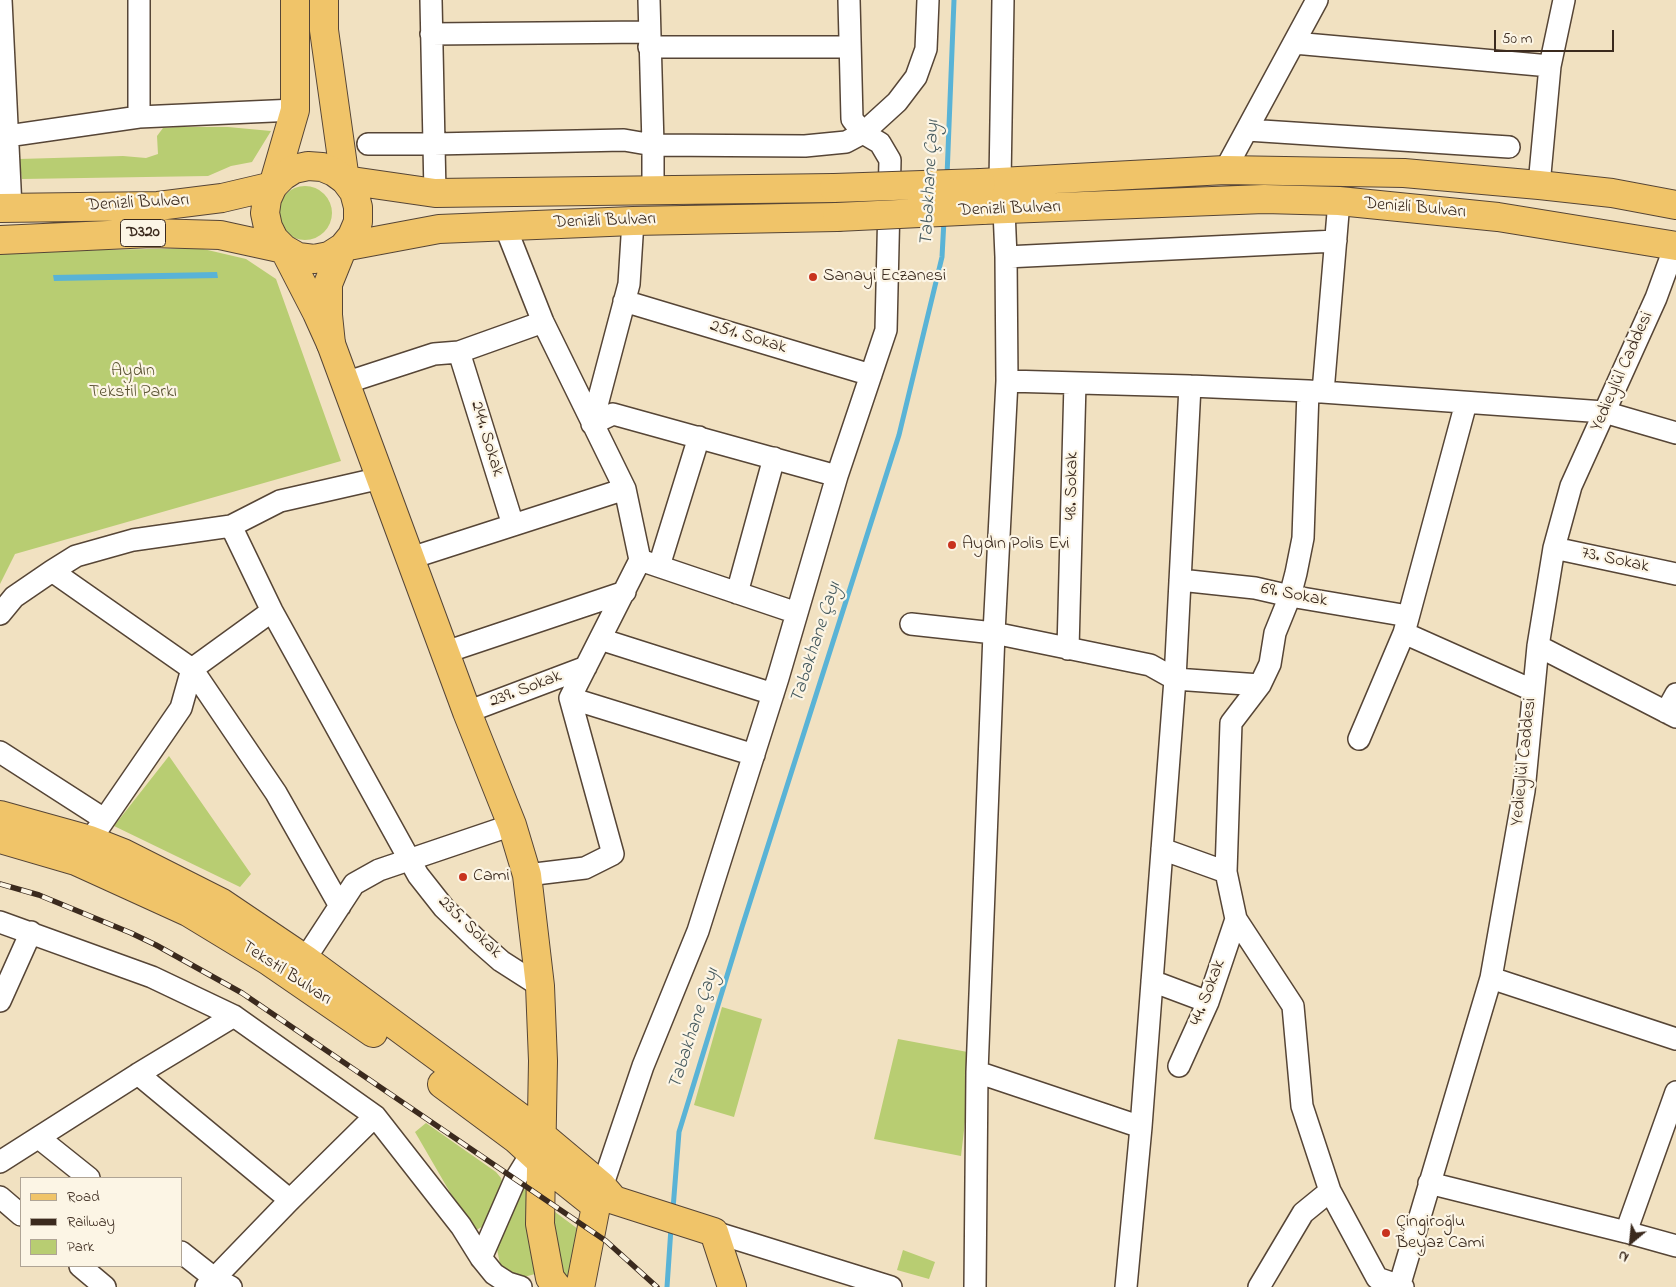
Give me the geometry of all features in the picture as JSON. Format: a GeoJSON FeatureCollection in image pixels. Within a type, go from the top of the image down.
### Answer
{"type":"FeatureCollection","features":[{"type":"Feature","properties":{"kind":"main road"},"geometry":{"type":"LineString","coordinates":[[274,186],[283,176],[294,169],[308,166],[322,167],[334,172],[345,180],[354,192],[358,207],[358,222],[352,236],[343,247],[330,256],[314,259],[298,257],[284,249],[274,239],[268,227],[265,212],[267,199],[274,186],[296,110],[295,0]]}},
{"type":"Feature","properties":{"kind":"main road"},"geometry":{"type":"LineString","coordinates":[[324,0],[324,30],[345,180]]}},
{"type":"Feature","properties":{"kind":"main road","name":"Denizli Bulvarı"},"geometry":{"type":"LineString","coordinates":[[345,180],[436,193],[834,188],[1225,170],[1404,173],[1612,193],[1676,205]]}},
{"type":"Feature","properties":{"kind":"main road","name":"Denizli Bulvarı"},"geometry":{"type":"LineString","coordinates":[[5,208],[158,206],[222,198],[274,186]]}},
{"type":"Feature","properties":{"kind":"main road","name":"Denizli Bulvarı"},"geometry":{"type":"LineString","coordinates":[[343,247],[439,229],[633,221],[837,217],[1264,199],[1339,201],[1498,216],[1676,246]]}},
{"type":"Feature","properties":{"kind":"main road","name":"Denizli Bulvarı"},"geometry":{"type":"LineString","coordinates":[[0,240],[151,233],[220,235],[284,249]]}},
{"type":"Feature","properties":{"kind":"main road"},"geometry":{"type":"LineString","coordinates":[[331,344],[328,315],[328,284],[343,247]]}},
{"type":"Feature","properties":{"kind":"main road"},"geometry":{"type":"LineString","coordinates":[[284,249],[331,344],[467,712],[512,825],[527,874],[540,986],[544,1061],[538,1150],[540,1224],[550,1278],[557,1287]]}},
{"type":"Feature","properties":{"kind":"main road","name":"Tekstil Bulvarı"},"geometry":{"type":"LineString","coordinates":[[0,815],[90,840],[123,852],[222,903],[305,959],[521,1118],[538,1150]]}},
{"type":"Feature","properties":{"kind":"main road","name":"Tekstil Bulvarı"},"geometry":{"type":"LineString","coordinates":[[0,839],[90,840],[188,912],[267,960],[355,1019],[538,1150]]}},
{"type":"Feature","properties":{"kind":"main road"},"geometry":{"type":"LineString","coordinates":[[538,1150],[608,1198],[703,1228],[732,1287]]}},
{"type":"Feature","properties":{"kind":"main road"},"geometry":{"type":"LineString","coordinates":[[578,1287],[581,1284],[608,1198]]}},
{"type":"Feature","properties":{"kind":"street"},"geometry":{"type":"LineString","coordinates":[[139,0],[140,116]]}},
{"type":"Feature","properties":{"kind":"street"},"geometry":{"type":"LineString","coordinates":[[431,0],[436,193]]}},
{"type":"Feature","properties":{"kind":"street"},"geometry":{"type":"LineString","coordinates":[[649,0],[654,145],[652,190]]}},
{"type":"Feature","properties":{"kind":"street"},"geometry":{"type":"LineString","coordinates":[[608,1198],[643,1066],[698,930],[773,694],[837,476],[886,330],[890,160],[880,143],[862,133],[852,119],[849,0]]}},
{"type":"Feature","properties":{"kind":"street"},"geometry":{"type":"LineString","coordinates":[[368,144],[624,140],[654,145],[805,146],[846,142],[862,133],[898,102],[916,77],[926,50],[928,0]]}},
{"type":"Feature","properties":{"kind":"street"},"geometry":{"type":"LineString","coordinates":[[990,182],[1003,0]]}},
{"type":"Feature","properties":{"kind":"street"},"geometry":{"type":"LineString","coordinates":[[1225,170],[1317,0]]}},
{"type":"Feature","properties":{"kind":"street"},"geometry":{"type":"LineString","coordinates":[[1539,185],[1550,66],[1564,0]]}},
{"type":"Feature","properties":{"kind":"street"},"geometry":{"type":"LineString","coordinates":[[1,10],[5,208]]}},
{"type":"Feature","properties":{"kind":"street"},"geometry":{"type":"LineString","coordinates":[[431,34],[850,47]]}},
{"type":"Feature","properties":{"kind":"street"},"geometry":{"type":"LineString","coordinates":[[1294,43],[1550,66]]}},
{"type":"Feature","properties":{"kind":"street"},"geometry":{"type":"LineString","coordinates":[[4,137],[140,116],[296,110]]}},
{"type":"Feature","properties":{"kind":"street"},"geometry":{"type":"LineString","coordinates":[[1247,130],[1509,147]]}},
{"type":"Feature","properties":{"kind":"street"},"geometry":{"type":"LineString","coordinates":[[1339,201],[1336,242],[1316,392],[1303,538],[1290,596],[1275,633],[1270,664],[1260,685],[1231,723],[1226,872],[1236,919],[1293,1006],[1302,1106],[1330,1191],[1378,1278],[1401,1287]]}},
{"type":"Feature","properties":{"kind":"street"},"geometry":{"type":"LineString","coordinates":[[975,1287],[977,1072],[994,633],[1008,381],[1006,257],[993,210]]}},
{"type":"Feature","properties":{"kind":"street"},"geometry":{"type":"LineString","coordinates":[[592,424],[629,284],[633,221]]}},
{"type":"Feature","properties":{"kind":"street"},"geometry":{"type":"LineString","coordinates":[[505,226],[543,322],[625,489],[650,563]]}},
{"type":"Feature","properties":{"kind":"street"},"geometry":{"type":"LineString","coordinates":[[1006,257],[1336,242]]}},
{"type":"Feature","properties":{"kind":"street","name":"Yedieylül Caddesi"},"geometry":{"type":"LineString","coordinates":[[1401,1287],[1429,1183],[1491,978],[1524,791],[1532,690],[1554,548],[1571,486],[1656,298],[1676,246]]}},
{"type":"Feature","properties":{"kind":"street","name":"251. Sokak"},"geometry":{"type":"LineString","coordinates":[[624,301],[871,375]]}},
{"type":"Feature","properties":{"kind":"street"},"geometry":{"type":"LineString","coordinates":[[345,383],[434,354],[459,352],[543,322]]}},
{"type":"Feature","properties":{"kind":"street","name":"244. Sokak"},"geometry":{"type":"LineString","coordinates":[[459,352],[513,525]]}},
{"type":"Feature","properties":{"kind":"street"},"geometry":{"type":"LineString","coordinates":[[1008,381],[1316,392],[1604,412],[1676,433]]}},
{"type":"Feature","properties":{"kind":"street","name":"48. Sokak"},"geometry":{"type":"LineString","coordinates":[[1068,649],[1075,383]]}},
{"type":"Feature","properties":{"kind":"street"},"geometry":{"type":"LineString","coordinates":[[1126,1287],[1141,1127],[1175,679],[1190,386]]}},
{"type":"Feature","properties":{"kind":"street"},"geometry":{"type":"LineString","coordinates":[[1359,739],[1406,625],[1466,403]]}},
{"type":"Feature","properties":{"kind":"street"},"geometry":{"type":"LineString","coordinates":[[592,424],[613,414],[837,476]]}},
{"type":"Feature","properties":{"kind":"street"},"geometry":{"type":"LineString","coordinates":[[527,874],[585,868],[613,854],[570,698],[625,592],[650,563],[698,437]]}},
{"type":"Feature","properties":{"kind":"street"},"geometry":{"type":"LineString","coordinates":[[738,593],[774,458]]}},
{"type":"Feature","properties":{"kind":"street"},"geometry":{"type":"LineString","coordinates":[[0,614],[14,597],[76,556],[133,540],[231,526],[280,501],[381,478]]}},
{"type":"Feature","properties":{"kind":"street"},"geometry":{"type":"LineString","coordinates":[[410,558],[625,489]]}},
{"type":"Feature","properties":{"kind":"street","name":"235. Sokak"},"geometry":{"type":"LineString","coordinates":[[231,526],[272,612],[418,875],[444,908],[501,960],[540,986]]}},
{"type":"Feature","properties":{"kind":"street","name":"73. Sokak"},"geometry":{"type":"LineString","coordinates":[[1554,548],[1676,574]]}},
{"type":"Feature","properties":{"kind":"street"},"geometry":{"type":"LineString","coordinates":[[650,563],[797,613]]}},
{"type":"Feature","properties":{"kind":"street"},"geometry":{"type":"LineString","coordinates":[[52,571],[192,669],[276,793],[340,906]]}},
{"type":"Feature","properties":{"kind":"street","name":"69. Sokak"},"geometry":{"type":"LineString","coordinates":[[1180,580],[1235,585],[1290,596],[1406,625],[1532,690]]}},
{"type":"Feature","properties":{"kind":"street"},"geometry":{"type":"LineString","coordinates":[[446,652],[625,592]]}},
{"type":"Feature","properties":{"kind":"street"},"geometry":{"type":"LineString","coordinates":[[0,752],[90,840],[181,708],[192,669],[272,612]]}},
{"type":"Feature","properties":{"kind":"street"},"geometry":{"type":"LineString","coordinates":[[912,624],[994,633],[1150,665],[1175,679],[1260,685]]}},
{"type":"Feature","properties":{"kind":"street"},"geometry":{"type":"LineString","coordinates":[[600,639],[773,694]]}},
{"type":"Feature","properties":{"kind":"street"},"geometry":{"type":"LineString","coordinates":[[1538,646],[1673,708]]}},
{"type":"Feature","properties":{"kind":"street","name":"239. Sokak"},"geometry":{"type":"LineString","coordinates":[[467,712],[586,667]]}},
{"type":"Feature","properties":{"kind":"street"},"geometry":{"type":"LineString","coordinates":[[570,698],[754,755]]}},
{"type":"Feature","properties":{"kind":"street"},"geometry":{"type":"LineString","coordinates":[[305,959],[354,884],[379,870],[512,825]]}},
{"type":"Feature","properties":{"kind":"street"},"geometry":{"type":"LineString","coordinates":[[1162,849],[1226,872]]}},
{"type":"Feature","properties":{"kind":"street","name":"44. Sokak"},"geometry":{"type":"LineString","coordinates":[[1179,1066],[1208,1002],[1236,919]]}},
{"type":"Feature","properties":{"kind":"street"},"geometry":{"type":"LineString","coordinates":[[0,922],[152,977],[234,1016],[375,1116],[461,1226],[487,1273],[521,1287]]}},
{"type":"Feature","properties":{"kind":"street"},"geometry":{"type":"LineString","coordinates":[[0,1001],[31,932]]}},
{"type":"Feature","properties":{"kind":"street"},"geometry":{"type":"LineString","coordinates":[[1491,978],[1676,1039]]}},
{"type":"Feature","properties":{"kind":"street"},"geometry":{"type":"LineString","coordinates":[[1152,981],[1208,1002]]}},
{"type":"Feature","properties":{"kind":"street"},"geometry":{"type":"LineString","coordinates":[[0,1162],[138,1074],[234,1016]]}},
{"type":"Feature","properties":{"kind":"street"},"geometry":{"type":"LineString","coordinates":[[977,1072],[1141,1127]]}},
{"type":"Feature","properties":{"kind":"street"},"geometry":{"type":"LineString","coordinates":[[138,1074],[290,1200]]}},
{"type":"Feature","properties":{"kind":"street"},"geometry":{"type":"LineString","coordinates":[[1626,1232],[1676,1092]]}},
{"type":"Feature","properties":{"kind":"street"},"geometry":{"type":"LineString","coordinates":[[182,1253],[217,1284],[290,1200],[375,1116]]}},
{"type":"Feature","properties":{"kind":"street"},"geometry":{"type":"LineString","coordinates":[[38,1138],[88,1177]]}},
{"type":"Feature","properties":{"kind":"street"},"geometry":{"type":"LineString","coordinates":[[487,1273],[515,1180],[538,1150]]}},
{"type":"Feature","properties":{"kind":"street"},"geometry":{"type":"LineString","coordinates":[[1429,1183],[1676,1246]]}},
{"type":"Feature","properties":{"kind":"street"},"geometry":{"type":"LineString","coordinates":[[1259,1287],[1303,1213],[1330,1191]]}},
{"type":"Feature","properties":{"kind":"street"},"geometry":{"type":"LineString","coordinates":[[0,1196],[20,1214]]}},
{"type":"Feature","properties":{"kind":"street"},"geometry":{"type":"LineString","coordinates":[[703,1228],[891,1287]]}},
{"type":"Feature","properties":{"kind":"street"},"geometry":{"type":"LineString","coordinates":[[81,1267],[105,1287]]}},
{"type":"Feature","properties":{"kind":"green space"},"geometry":{"type":"Polygon","coordinates":[[[228,127],[271,131],[252,162],[231,166],[208,176],[22,179],[19,159],[123,156],[146,158],[158,154],[157,136],[163,128],[228,127]]]}},
{"type":"Feature","properties":{"kind":"green space"},"geometry":{"type":"Polygon","coordinates":[[[305,186],[315,188],[324,194],[330,203],[332,213],[330,223],[324,232],[315,238],[305,240],[295,238],[286,232],[280,223],[278,213],[280,203],[286,194],[295,188],[305,186]]]}},
{"type":"Feature","properties":{"kind":"green space","name":"Aydın Tekstil Parkı"},"geometry":{"type":"Polygon","coordinates":[[[199,248],[246,259],[276,279],[341,461],[15,554],[0,584],[0,252],[199,248]]]}},
{"type":"Feature","properties":{"kind":"green space"},"geometry":{"type":"Polygon","coordinates":[[[169,756],[251,874],[240,887],[114,826],[169,756]]]}},
{"type":"Feature","properties":{"kind":"green space"},"geometry":{"type":"Polygon","coordinates":[[[722,1007],[762,1019],[734,1117],[694,1105],[722,1007]]]}},
{"type":"Feature","properties":{"kind":"green space"},"geometry":{"type":"Polygon","coordinates":[[[898,1039],[973,1053],[961,1156],[874,1139],[898,1039]]]}},
{"type":"Feature","properties":{"kind":"green space"},"geometry":{"type":"Polygon","coordinates":[[[426,1123],[496,1172],[501,1178],[503,1185],[485,1225],[473,1232],[415,1132],[426,1123]]]}},
{"type":"Feature","properties":{"kind":"green space"},"geometry":{"type":"Polygon","coordinates":[[[520,1185],[529,1193],[535,1274],[524,1277],[512,1276],[501,1269],[497,1249],[502,1222],[520,1185]]]}},
{"type":"Feature","properties":{"kind":"green space"},"geometry":{"type":"Polygon","coordinates":[[[551,1209],[578,1229],[568,1280],[562,1280],[551,1209]]]}},
{"type":"Feature","properties":{"kind":"green space"},"geometry":{"type":"Polygon","coordinates":[[[903,1250],[935,1262],[929,1279],[897,1270],[903,1250]]]}},
{"type":"Feature","properties":{"kind":"water"},"geometry":{"type":"Polygon","coordinates":[[[217,272],[218,278],[54,281],[53,275],[217,272]]]}},
{"type":"Feature","properties":{"kind":"waterway","name":"Tabakhane Çayı"},"geometry":{"type":"LineString","coordinates":[[947,176],[954,0]]}},
{"type":"Feature","properties":{"kind":"waterway","name":"Tabakhane Çayı"},"geometry":{"type":"LineString","coordinates":[[673,1209],[679,1132],[742,927],[899,435],[942,257],[944,220]]}},
{"type":"Feature","properties":{"kind":"waterway","name":"Tabakhane Çayı"},"geometry":{"type":"LineString","coordinates":[[667,1287],[671,1228]]}},
{"type":"Feature","properties":{"kind":"railway"},"geometry":{"type":"LineString","coordinates":[[0,884],[39,895],[131,933],[242,993],[606,1241],[657,1287]]}},
{"type":"Feature","properties":{"kind":"place","name":"Sanayi Eczanesi"},"geometry":{"type":"Point","coordinates":[813,277]}},
{"type":"Feature","properties":{"kind":"place","name":"Aydın Polis Evi"},"geometry":{"type":"Point","coordinates":[952,545]}},
{"type":"Feature","properties":{"kind":"place","name":"Cami"},"geometry":{"type":"Point","coordinates":[463,877]}},
{"type":"Feature","properties":{"kind":"place","name":"Çingiroğlu Beyaz Cami"},"geometry":{"type":"Point","coordinates":[1386,1233]}}]}
